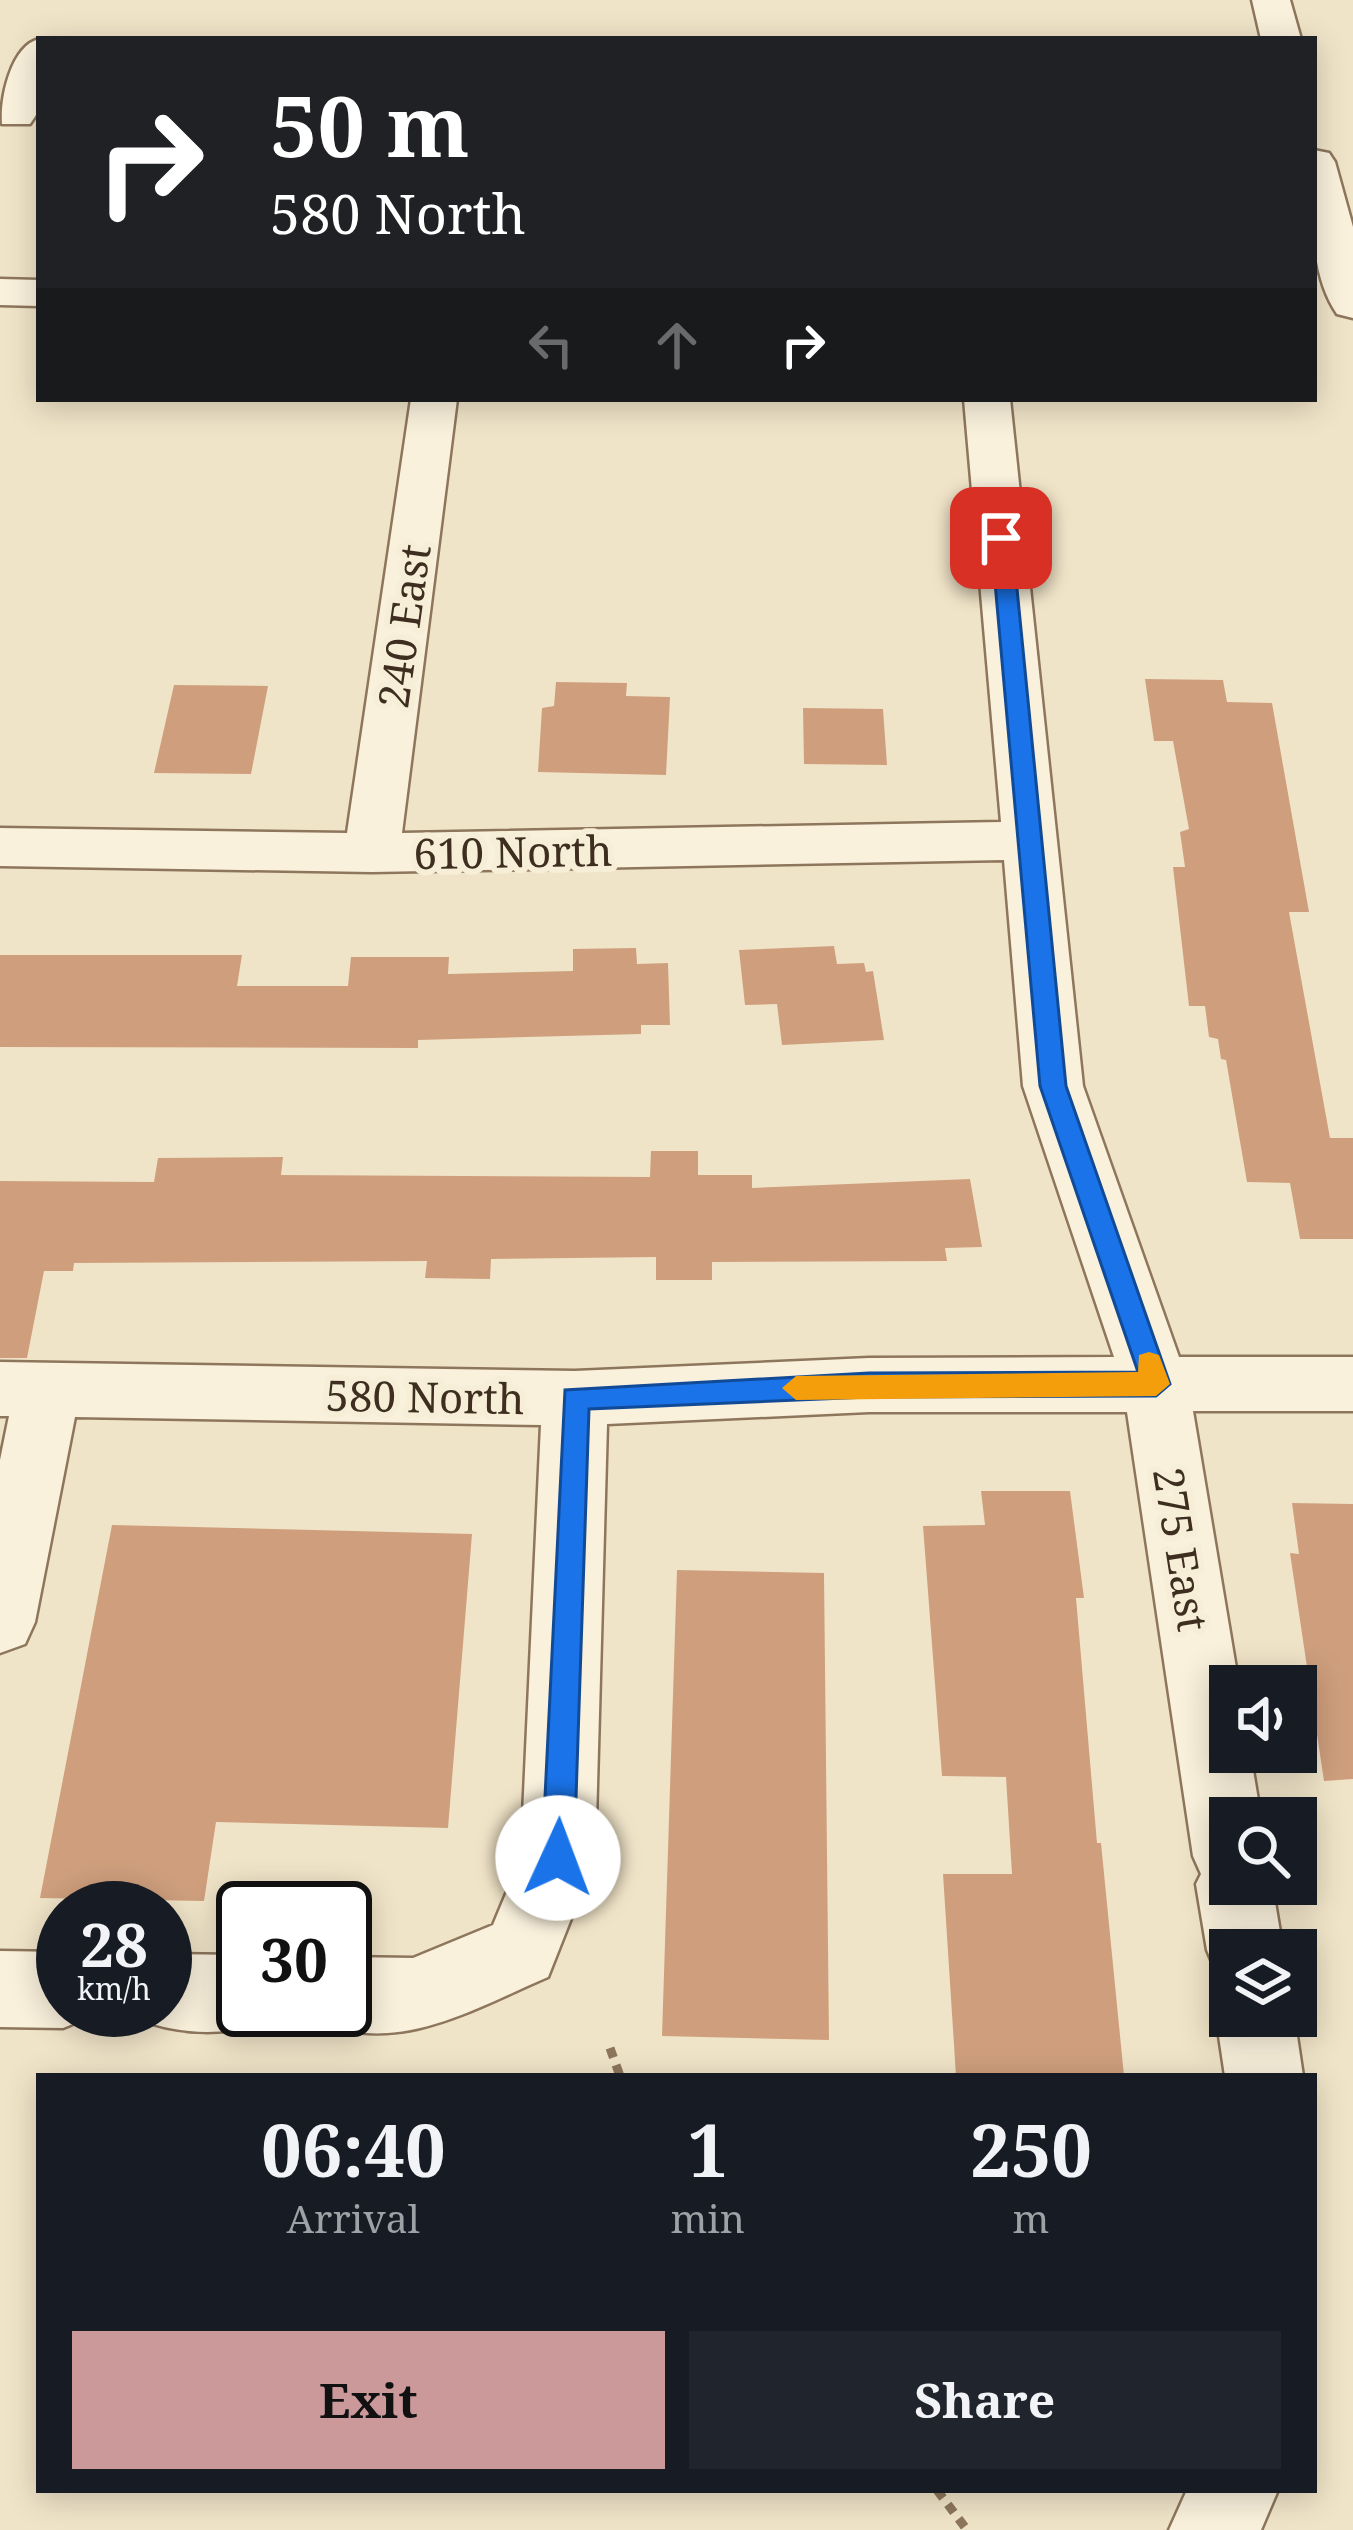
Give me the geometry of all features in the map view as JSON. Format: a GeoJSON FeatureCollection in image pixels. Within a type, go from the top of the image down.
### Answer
{"type":"FeatureCollection","features":[{"type":"Feature","properties":{"kind":"street"},"geometry":{"type":"LineString","coordinates":[[1271,0],[1281,36]]}},
{"type":"Feature","properties":{"kind":"street"},"geometry":{"type":"LineString","coordinates":[[18,115],[36,61]]}},
{"type":"Feature","properties":{"kind":"street"},"geometry":{"type":"LineString","coordinates":[[1317,173],[1353,305]]}},
{"type":"Feature","properties":{"kind":"street"},"geometry":{"type":"LineString","coordinates":[[0,292],[36,293]]}},
{"type":"Feature","properties":{"kind":"street","name":"240 East"},"geometry":{"type":"LineString","coordinates":[[372,854],[434,402]]}},
{"type":"Feature","properties":{"kind":"street","name":"275 East"},"geometry":{"type":"LineString","coordinates":[[987,402],[1053,1086],[1156,1384],[1221,1797]]}},
{"type":"Feature","properties":{"kind":"street","name":"610 North"},"geometry":{"type":"LineString","coordinates":[[0,847],[372,854],[1026,841]]}},
{"type":"Feature","properties":{"kind":"street","name":"580 North"},"geometry":{"type":"LineString","coordinates":[[24,1389],[575,1398],[869,1385],[1353,1384]]}},
{"type":"Feature","properties":{"kind":"street"},"geometry":{"type":"LineString","coordinates":[[0,1622],[24,1389]]}},
{"type":"Feature","properties":{"kind":"street"},"geometry":{"type":"LineString","coordinates":[[372,1995],[414,1996],[520,1951],[558,1858],[575,1398]]}},
{"type":"Feature","properties":{"kind":"street"},"geometry":{"type":"LineString","coordinates":[[0,1989],[36,1990]]}},
{"type":"Feature","properties":{"kind":"street"},"geometry":{"type":"LineString","coordinates":[[1258,2037],[1264,2073]]}},
{"type":"Feature","properties":{"kind":"street"},"geometry":{"type":"LineString","coordinates":[[1214,2530],[1233,2493]]}},
{"type":"Feature","properties":{"kind":"path"},"geometry":{"type":"LineString","coordinates":[[610,2048],[619,2073]]}},
{"type":"Feature","properties":{"kind":"path"},"geometry":{"type":"LineString","coordinates":[[939,2493],[967,2530]]}},
{"type":"Feature","properties":{"kind":"building"},"geometry":{"type":"Polygon","coordinates":[[[1145,679],[1223,680],[1227,702],[1272,703],[1309,912],[1289,912],[1330,1138],[1353,1138],[1353,1239],[1300,1239],[1290,1183],[1247,1182],[1226,1060],[1221,1059],[1218,1039],[1209,1037],[1205,1006],[1189,1006],[1173,867],[1185,867],[1180,832],[1189,829],[1173,741],[1154,741],[1145,679]]]}},
{"type":"Feature","properties":{"kind":"building"},"geometry":{"type":"Polygon","coordinates":[[[556,682],[627,683],[626,696],[670,697],[666,775],[538,772],[542,708],[554,706],[556,682]]]}},
{"type":"Feature","properties":{"kind":"building"},"geometry":{"type":"Polygon","coordinates":[[[174,685],[268,686],[251,774],[154,773],[174,685]]]}},
{"type":"Feature","properties":{"kind":"building"},"geometry":{"type":"Polygon","coordinates":[[[803,708],[883,709],[887,765],[804,764],[803,708]]]}},
{"type":"Feature","properties":{"kind":"building"},"geometry":{"type":"Polygon","coordinates":[[[834,946],[837,964],[864,963],[866,972],[873,971],[884,1040],[782,1045],[777,1004],[745,1005],[739,950],[834,946]]]}},
{"type":"Feature","properties":{"kind":"building"},"geometry":{"type":"Polygon","coordinates":[[[636,948],[637,964],[668,963],[670,1025],[641,1025],[641,1034],[418,1040],[418,1048],[0,1047],[0,955],[242,955],[237,986],[348,986],[351,957],[449,957],[448,974],[573,971],[573,949],[636,948]]]}},
{"type":"Feature","properties":{"kind":"building"},"geometry":{"type":"Polygon","coordinates":[[[651,1151],[698,1151],[698,1175],[752,1175],[752,1188],[970,1179],[982,1247],[945,1248],[947,1261],[712,1262],[712,1280],[656,1280],[656,1257],[491,1259],[490,1279],[425,1278],[427,1261],[74,1263],[73,1271],[44,1271],[27,1358],[0,1358],[0,1181],[154,1182],[158,1158],[283,1157],[281,1175],[650,1177],[651,1151]]]}},
{"type":"Feature","properties":{"kind":"building"},"geometry":{"type":"Polygon","coordinates":[[[981,1491],[1070,1491],[1084,1598],[1076,1598],[1097,1843],[1101,1843],[1124,2073],[956,2073],[943,1874],[1012,1874],[1006,1777],[942,1776],[923,1526],[985,1525],[981,1491]]]}},
{"type":"Feature","properties":{"kind":"building"},"geometry":{"type":"Polygon","coordinates":[[[1292,1503],[1353,1504],[1353,1779],[1324,1781],[1317,1734],[1317,1665],[1307,1665],[1290,1553],[1299,1554],[1292,1503]]]}},
{"type":"Feature","properties":{"kind":"building"},"geometry":{"type":"Polygon","coordinates":[[[112,1525],[472,1534],[448,1828],[216,1822],[204,1901],[192,1901],[192,1881],[43,1881],[112,1525]]]}},
{"type":"Feature","properties":{"kind":"building"},"geometry":{"type":"Polygon","coordinates":[[[677,1570],[824,1573],[829,2040],[662,2036],[677,1570]]]}},
{"type":"Feature","properties":{"kind":"slow traffic"},"geometry":{"type":"LineString","coordinates":[[796,1388],[1156,1384],[1149,1364]]}},
{"type":"Feature","properties":{"kind":"route"},"geometry":{"type":"LineString","coordinates":[[558,1858],[575,1398],[869,1385],[1156,1384],[1053,1086],[1026,841],[1001,538]]}}]}
